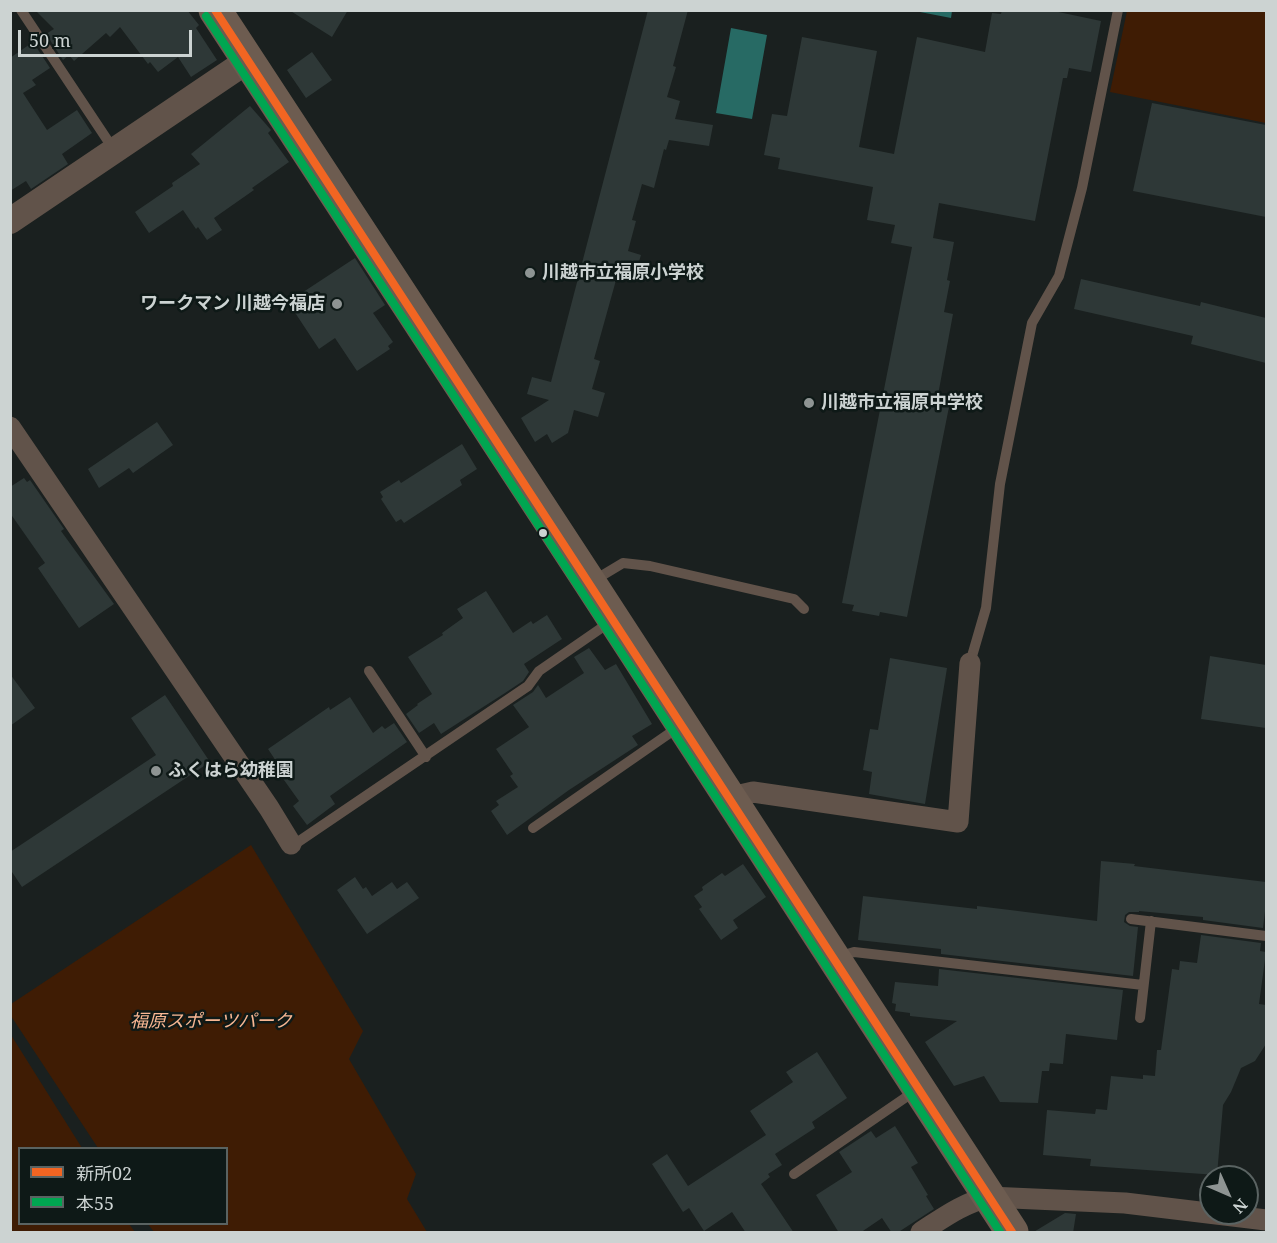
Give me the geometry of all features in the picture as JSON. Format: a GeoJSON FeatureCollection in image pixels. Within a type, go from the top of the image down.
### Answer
{"type":"FeatureCollection","features":[{"type":"Feature","properties":{"kind":"main road"},"geometry":{"type":"LineString","coordinates":[[215,10],[1012,1233]]}},
{"type":"Feature","properties":{"kind":"street"},"geometry":{"type":"LineString","coordinates":[[10,221],[247,61]]}},
{"type":"Feature","properties":{"kind":"street"},"geometry":{"type":"LineString","coordinates":[[10,427],[269,808],[291,844]]}},
{"type":"Feature","properties":{"kind":"street"},"geometry":{"type":"LineString","coordinates":[[731,801],[740,795],[753,792],[958,822],[970,663]]}},
{"type":"Feature","properties":{"kind":"street"},"geometry":{"type":"LineString","coordinates":[[921,1233],[955,1209],[989,1197],[1125,1203],[1266,1220]]}},
{"type":"Feature","properties":{"kind":"lane"},"geometry":{"type":"LineString","coordinates":[[21,10],[114,151]]}},
{"type":"Feature","properties":{"kind":"lane"},"geometry":{"type":"LineString","coordinates":[[970,663],[986,608],[1000,484],[1032,323],[1059,276],[1082,189],[1118,10]]}},
{"type":"Feature","properties":{"kind":"lane"},"geometry":{"type":"LineString","coordinates":[[590,583],[623,563],[650,566],[794,599],[804,609]]}},
{"type":"Feature","properties":{"kind":"lane"},"geometry":{"type":"LineString","coordinates":[[291,844],[296,844],[528,686],[539,671],[614,619]]}},
{"type":"Feature","properties":{"kind":"lane"},"geometry":{"type":"LineString","coordinates":[[369,671],[426,757]]}},
{"type":"Feature","properties":{"kind":"lane"},"geometry":{"type":"LineString","coordinates":[[533,828],[682,724]]}},
{"type":"Feature","properties":{"kind":"lane"},"geometry":{"type":"LineString","coordinates":[[1131,919],[1266,936]]}},
{"type":"Feature","properties":{"kind":"lane"},"geometry":{"type":"LineString","coordinates":[[1140,1018],[1151,921]]}},
{"type":"Feature","properties":{"kind":"lane"},"geometry":{"type":"LineString","coordinates":[[834,959],[854,952],[1143,985]]}},
{"type":"Feature","properties":{"kind":"lane"},"geometry":{"type":"LineString","coordinates":[[794,1174],[918,1089]]}},
{"type":"Feature","properties":{"kind":"green space"},"geometry":{"type":"Polygon","coordinates":[[[1127,11],[1266,11],[1266,123],[1110,92],[1127,11]]]}},
{"type":"Feature","properties":{"kind":"green space","name":"福原スポーツパーク"},"geometry":{"type":"Polygon","coordinates":[[[251,845],[363,1031],[349,1059],[416,1174],[407,1199],[427,1232],[154,1232],[149,1225],[228,1225],[228,1147],[97,1147],[11,1016],[11,1004],[251,845]]]}},
{"type":"Feature","properties":{"kind":"green space"},"geometry":{"type":"Polygon","coordinates":[[[11,1035],[81,1147],[18,1147],[18,1225],[130,1225],[135,1232],[11,1232],[11,1035]]]}},
{"type":"Feature","properties":{"kind":"water"},"geometry":{"type":"Polygon","coordinates":[[[952,10],[951,18],[915,11],[952,10]]]}},
{"type":"Feature","properties":{"kind":"water"},"geometry":{"type":"Polygon","coordinates":[[[731,28],[767,35],[752,119],[716,113],[731,28]]]}},
{"type":"Feature","properties":{"kind":"building"},"geometry":{"type":"Polygon","coordinates":[[[35,10],[187,10],[199,25],[196,28],[217,60],[191,77],[178,57],[158,72],[150,62],[148,64],[120,27],[110,37],[106,33],[74,61],[69,55],[63,60],[46,34],[54,29],[35,10]]]}},
{"type":"Feature","properties":{"kind":"building"},"geometry":{"type":"Polygon","coordinates":[[[289,10],[348,10],[332,37],[289,10]]]}},
{"type":"Feature","properties":{"kind":"building"},"geometry":{"type":"Polygon","coordinates":[[[648,10],[688,10],[667,97],[680,101],[675,119],[713,125],[709,146],[669,140],[666,150],[664,149],[654,188],[642,184],[632,220],[636,221],[628,251],[641,255],[634,278],[618,273],[594,359],[600,361],[592,389],[605,393],[598,417],[574,410],[568,433],[552,443],[547,434],[535,442],[521,418],[549,400],[527,394],[532,377],[551,382],[648,10]]]}},
{"type":"Feature","properties":{"kind":"building"},"geometry":{"type":"Polygon","coordinates":[[[1002,10],[1049,10],[1101,21],[1091,72],[1069,68],[1067,78],[1063,78],[1035,221],[939,203],[933,238],[954,242],[944,312],[953,314],[938,395],[951,397],[907,617],[880,612],[879,616],[852,611],[854,605],[842,603],[912,247],[891,243],[895,225],[867,220],[873,187],[778,169],[780,158],[764,155],[772,114],[787,116],[802,37],[877,51],[859,147],[894,154],[917,37],[985,52],[992,13],[1001,14],[1002,10]]]}},
{"type":"Feature","properties":{"kind":"building"},"geometry":{"type":"Polygon","coordinates":[[[33,42],[50,68],[32,80],[36,85],[23,93],[47,130],[77,110],[92,133],[62,154],[68,164],[31,189],[26,181],[10,191],[10,58],[33,42]]]}},
{"type":"Feature","properties":{"kind":"building"},"geometry":{"type":"Polygon","coordinates":[[[312,52],[332,80],[306,98],[287,70],[312,52]]]}},
{"type":"Feature","properties":{"kind":"building"},"geometry":{"type":"Polygon","coordinates":[[[1152,103],[1266,125],[1266,217],[1133,191],[1152,103]]]}},
{"type":"Feature","properties":{"kind":"building"},"geometry":{"type":"Polygon","coordinates":[[[250,106],[271,130],[268,133],[289,162],[214,218],[222,230],[207,240],[183,210],[149,233],[135,212],[200,164],[191,154],[250,106]]]}},
{"type":"Feature","properties":{"kind":"building","name":"ワークマン 川越今福店"},"geometry":{"type":"Polygon","coordinates":[[[355,258],[385,305],[373,313],[393,342],[388,346],[390,349],[357,371],[335,338],[319,349],[288,302],[355,258]]]}},
{"type":"Feature","properties":{"kind":"building"},"geometry":{"type":"Polygon","coordinates":[[[1081,279],[1200,306],[1201,302],[1266,318],[1266,363],[1191,344],[1193,336],[1074,309],[1081,279]]]}},
{"type":"Feature","properties":{"kind":"building"},"geometry":{"type":"Polygon","coordinates":[[[157,422],[173,445],[133,473],[129,468],[99,488],[88,469],[157,422]]]}},
{"type":"Feature","properties":{"kind":"building"},"geometry":{"type":"Polygon","coordinates":[[[462,444],[477,469],[460,480],[462,485],[404,523],[401,519],[396,522],[381,499],[383,497],[380,492],[399,480],[401,483],[462,444]]]}},
{"type":"Feature","properties":{"kind":"building"},"geometry":{"type":"Polygon","coordinates":[[[24,478],[27,482],[30,480],[64,529],[61,531],[114,604],[79,628],[38,568],[45,563],[10,513],[10,487],[24,478]]]}},
{"type":"Feature","properties":{"kind":"building"},"geometry":{"type":"Polygon","coordinates":[[[486,591],[513,633],[531,621],[533,624],[547,615],[562,639],[524,664],[529,672],[523,681],[505,693],[441,734],[434,723],[419,733],[406,714],[432,694],[408,657],[443,635],[442,633],[463,618],[457,609],[486,591]]]}},
{"type":"Feature","properties":{"kind":"building"},"geometry":{"type":"Polygon","coordinates":[[[589,648],[605,670],[616,664],[652,724],[632,736],[638,745],[569,790],[507,835],[491,811],[499,805],[496,801],[518,787],[510,776],[513,774],[496,749],[529,727],[513,705],[533,692],[538,685],[546,698],[584,673],[574,657],[589,648]]]}},
{"type":"Feature","properties":{"kind":"building"},"geometry":{"type":"Polygon","coordinates":[[[1210,656],[1266,665],[1266,728],[1201,719],[1210,656]]]}},
{"type":"Feature","properties":{"kind":"building"},"geometry":{"type":"Polygon","coordinates":[[[890,658],[947,668],[925,804],[869,794],[872,772],[863,770],[870,729],[878,730],[890,658]]]}},
{"type":"Feature","properties":{"kind":"building"},"geometry":{"type":"Polygon","coordinates":[[[10,674],[35,708],[10,726],[10,674]]]}},
{"type":"Feature","properties":{"kind":"building"},"geometry":{"type":"Polygon","coordinates":[[[165,695],[210,762],[22,887],[10,869],[10,852],[156,755],[131,718],[165,695]]]}},
{"type":"Feature","properties":{"kind":"building"},"geometry":{"type":"Polygon","coordinates":[[[350,697],[373,733],[382,726],[385,729],[394,723],[407,742],[330,796],[335,804],[307,825],[293,806],[299,801],[274,766],[278,764],[268,749],[329,707],[330,710],[350,697]]]}},
{"type":"Feature","properties":{"kind":"building"},"geometry":{"type":"Polygon","coordinates":[[[1101,861],[1266,882],[1263,928],[1203,920],[1203,917],[1129,912],[1125,915],[1124,922],[1138,927],[1133,976],[941,954],[941,949],[858,940],[863,896],[977,909],[977,906],[1097,921],[1101,861]]]}},
{"type":"Feature","properties":{"kind":"building"},"geometry":{"type":"Polygon","coordinates":[[[743,864],[766,897],[733,920],[738,928],[721,940],[699,909],[702,907],[694,896],[703,890],[702,887],[722,873],[725,876],[743,864]]]}},
{"type":"Feature","properties":{"kind":"building"},"geometry":{"type":"Polygon","coordinates":[[[355,877],[363,889],[366,887],[372,896],[392,882],[397,889],[407,882],[419,898],[367,934],[337,890],[355,877]]]}},
{"type":"Feature","properties":{"kind":"building"},"geometry":{"type":"Polygon","coordinates":[[[1201,935],[1261,943],[1260,951],[1266,952],[1259,1004],[1266,1005],[1266,1044],[1255,1061],[1241,1068],[1223,1105],[1218,1165],[1199,1165],[1199,1174],[1090,1166],[1091,1159],[1043,1155],[1047,1110],[1095,1114],[1096,1109],[1107,1110],[1111,1076],[1143,1079],[1143,1075],[1155,1076],[1157,1050],[1161,1050],[1172,969],[1179,970],[1180,961],[1197,963],[1201,935]]]}},
{"type":"Feature","properties":{"kind":"building"},"geometry":{"type":"Polygon","coordinates":[[[939,969],[1123,990],[1117,1040],[1066,1034],[1063,1064],[1050,1063],[1049,1071],[1042,1071],[1038,1103],[1000,1102],[984,1076],[954,1086],[925,1042],[957,1021],[910,1016],[910,1013],[895,1011],[896,1004],[892,1003],[895,982],[938,986],[939,969]]]}},
{"type":"Feature","properties":{"kind":"building"},"geometry":{"type":"Polygon","coordinates":[[[817,1052],[847,1098],[812,1122],[815,1128],[775,1154],[782,1165],[768,1174],[770,1177],[761,1184],[794,1233],[746,1233],[732,1212],[704,1231],[689,1208],[683,1212],[652,1164],[667,1154],[688,1186],[766,1135],[750,1111],[793,1082],[786,1072],[817,1052]]]}},
{"type":"Feature","properties":{"kind":"building"},"geometry":{"type":"Polygon","coordinates":[[[895,1126],[918,1163],[911,1167],[934,1209],[897,1233],[892,1233],[882,1218],[860,1233],[839,1233],[816,1195],[852,1172],[839,1152],[871,1131],[876,1138],[895,1126]]]}},
{"type":"Feature","properties":{"kind":"building"},"geometry":{"type":"Polygon","coordinates":[[[1065,1213],[1076,1214],[1073,1233],[1032,1233],[1065,1213]]]}},
{"type":"Feature","properties":{"kind":"transit line","name":"新所02"},"geometry":{"type":"LineString","coordinates":[[215,10],[1012,1232]]}},
{"type":"Feature","properties":{"kind":"transit line","name":"本55"},"geometry":{"type":"LineString","coordinates":[[206,16],[1000,1232]]}},
{"type":"Feature","properties":{"kind":"place","name":"川越市立福原小学校"},"geometry":{"type":"Point","coordinates":[530,273]}},
{"type":"Feature","properties":{"kind":"place","name":"ワークマン 川越今福店"},"geometry":{"type":"Point","coordinates":[337,304]}},
{"type":"Feature","properties":{"kind":"place","name":"川越市立福原中学校"},"geometry":{"type":"Point","coordinates":[809,403]}},
{"type":"Feature","properties":{"kind":"place","name":"ふくはら幼稚園"},"geometry":{"type":"Point","coordinates":[156,771]}}]}
